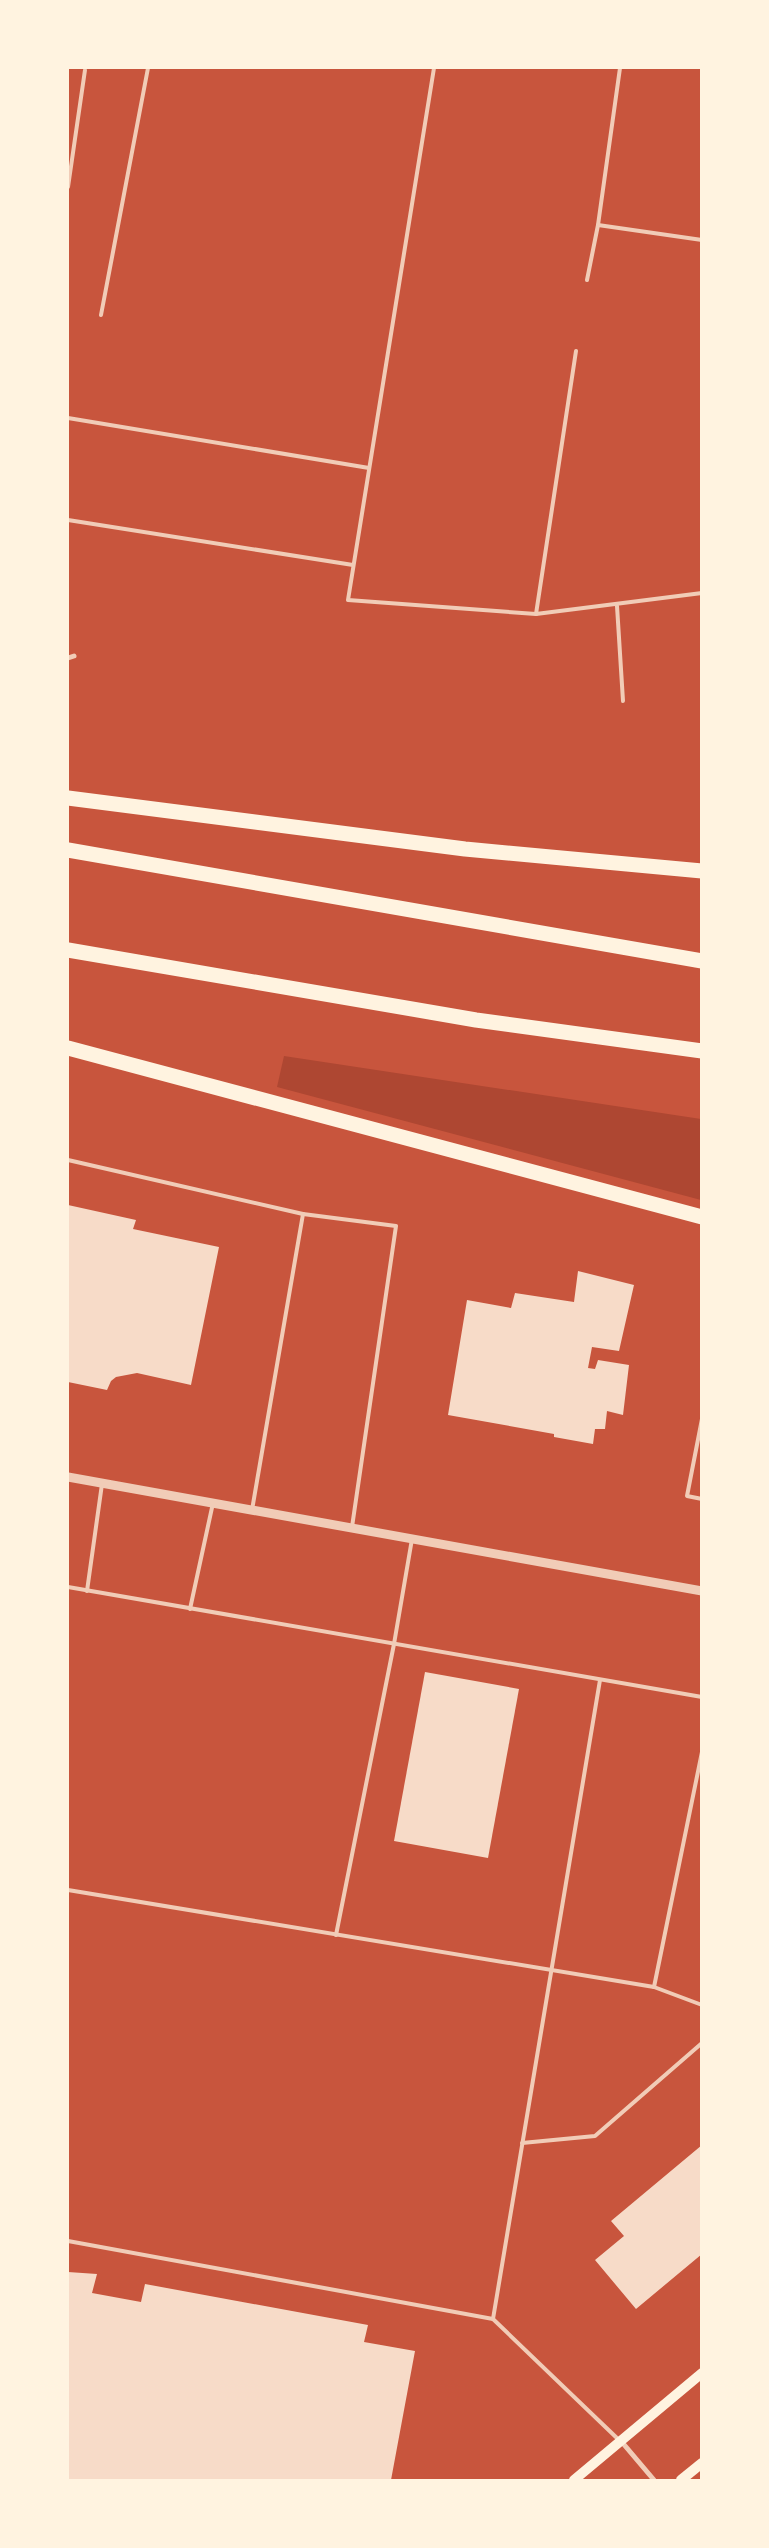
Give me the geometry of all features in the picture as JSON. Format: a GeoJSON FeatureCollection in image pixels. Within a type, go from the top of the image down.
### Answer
{"type":"FeatureCollection","features":[{"type":"Feature","properties":{"kind":"highway"},"geometry":{"type":"LineString","coordinates":[[68,798],[465,849],[702,871]]}},
{"type":"Feature","properties":{"kind":"highway"},"geometry":{"type":"LineString","coordinates":[[68,850],[702,961]]}},
{"type":"Feature","properties":{"kind":"highway"},"geometry":{"type":"LineString","coordinates":[[68,950],[476,1020],[702,1051]]}},
{"type":"Feature","properties":{"kind":"highway"},"geometry":{"type":"LineString","coordinates":[[68,1048],[702,1217]]}},
{"type":"Feature","properties":{"kind":"main road"},"geometry":{"type":"LineString","coordinates":[[574,2480],[702,2372]]}},
{"type":"Feature","properties":{"kind":"main road"},"geometry":{"type":"LineString","coordinates":[[681,2480],[702,2463]]}},
{"type":"Feature","properties":{"kind":"street"},"geometry":{"type":"LineString","coordinates":[[68,658],[74,656]]}},
{"type":"Feature","properties":{"kind":"street"},"geometry":{"type":"LineString","coordinates":[[68,1477],[702,1591]]}},
{"type":"Feature","properties":{"kind":"street"},"geometry":{"type":"LineString","coordinates":[[621,2441],[654,2480]]}},
{"type":"Feature","properties":{"kind":"lane"},"geometry":{"type":"LineString","coordinates":[[101,315],[148,68]]}},
{"type":"Feature","properties":{"kind":"lane"},"geometry":{"type":"LineString","coordinates":[[434,68],[348,600],[536,614],[617,606],[702,593]]}},
{"type":"Feature","properties":{"kind":"lane"},"geometry":{"type":"LineString","coordinates":[[587,280],[598,225],[620,68]]}},
{"type":"Feature","properties":{"kind":"lane"},"geometry":{"type":"LineString","coordinates":[[68,187],[85,70]]}},
{"type":"Feature","properties":{"kind":"lane"},"geometry":{"type":"LineString","coordinates":[[598,225],[702,240]]}},
{"type":"Feature","properties":{"kind":"lane"},"geometry":{"type":"LineString","coordinates":[[536,614],[576,351]]}},
{"type":"Feature","properties":{"kind":"lane"},"geometry":{"type":"LineString","coordinates":[[68,418],[369,468]]}},
{"type":"Feature","properties":{"kind":"lane"},"geometry":{"type":"LineString","coordinates":[[68,520],[353,565]]}},
{"type":"Feature","properties":{"kind":"lane"},"geometry":{"type":"LineString","coordinates":[[617,606],[623,701]]}},
{"type":"Feature","properties":{"kind":"lane"},"geometry":{"type":"LineString","coordinates":[[68,1160],[303,1214],[396,1226],[352,1528]]}},
{"type":"Feature","properties":{"kind":"lane"},"geometry":{"type":"LineString","coordinates":[[252,1510],[303,1214]]}},
{"type":"Feature","properties":{"kind":"lane"},"geometry":{"type":"LineString","coordinates":[[702,1420],[687,1496],[702,1499]]}},
{"type":"Feature","properties":{"kind":"lane"},"geometry":{"type":"LineString","coordinates":[[87,1591],[103,1483]]}},
{"type":"Feature","properties":{"kind":"lane"},"geometry":{"type":"LineString","coordinates":[[190,1609],[213,1503]]}},
{"type":"Feature","properties":{"kind":"lane"},"geometry":{"type":"LineString","coordinates":[[336,1934],[394,1644],[412,1539]]}},
{"type":"Feature","properties":{"kind":"lane"},"geometry":{"type":"LineString","coordinates":[[68,1587],[702,1697]]}},
{"type":"Feature","properties":{"kind":"lane"},"geometry":{"type":"LineString","coordinates":[[493,2319],[600,1680]]}},
{"type":"Feature","properties":{"kind":"lane"},"geometry":{"type":"LineString","coordinates":[[654,1987],[702,1752]]}},
{"type":"Feature","properties":{"kind":"lane"},"geometry":{"type":"LineString","coordinates":[[68,1890],[654,1987],[702,2005]]}},
{"type":"Feature","properties":{"kind":"lane"},"geometry":{"type":"LineString","coordinates":[[522,2143],[595,2136],[702,2043]]}},
{"type":"Feature","properties":{"kind":"lane"},"geometry":{"type":"LineString","coordinates":[[68,2241],[493,2319],[621,2441]]}},
{"type":"Feature","properties":{"kind":"shaded area"},"geometry":{"type":"Polygon","coordinates":[[[284,1056],[701,1119],[701,1200],[277,1087],[284,1056]]]}},
{"type":"Feature","properties":{"kind":"building"},"geometry":{"type":"Polygon","coordinates":[[[68,1205],[136,1220],[133,1229],[219,1247],[191,1385],[137,1373],[116,1377],[111,1381],[107,1390],[68,1382],[68,1205]]]}},
{"type":"Feature","properties":{"kind":"building"},"geometry":{"type":"Polygon","coordinates":[[[578,1271],[634,1285],[619,1351],[592,1347],[588,1368],[595,1369],[598,1360],[629,1365],[623,1415],[607,1411],[605,1429],[595,1429],[593,1444],[554,1437],[554,1434],[448,1415],[467,1300],[511,1308],[515,1293],[574,1302],[578,1271]]]}},
{"type":"Feature","properties":{"kind":"building"},"geometry":{"type":"Polygon","coordinates":[[[425,1672],[519,1689],[488,1858],[394,1841],[425,1672]]]}},
{"type":"Feature","properties":{"kind":"building"},"geometry":{"type":"Polygon","coordinates":[[[702,2145],[702,2254],[636,2309],[595,2260],[624,2236],[611,2221],[702,2145]]]}},
{"type":"Feature","properties":{"kind":"building"},"geometry":{"type":"Polygon","coordinates":[[[68,2272],[97,2274],[92,2293],[141,2302],[145,2284],[368,2325],[364,2342],[415,2351],[391,2480],[68,2480],[68,2272]]]}}]}
